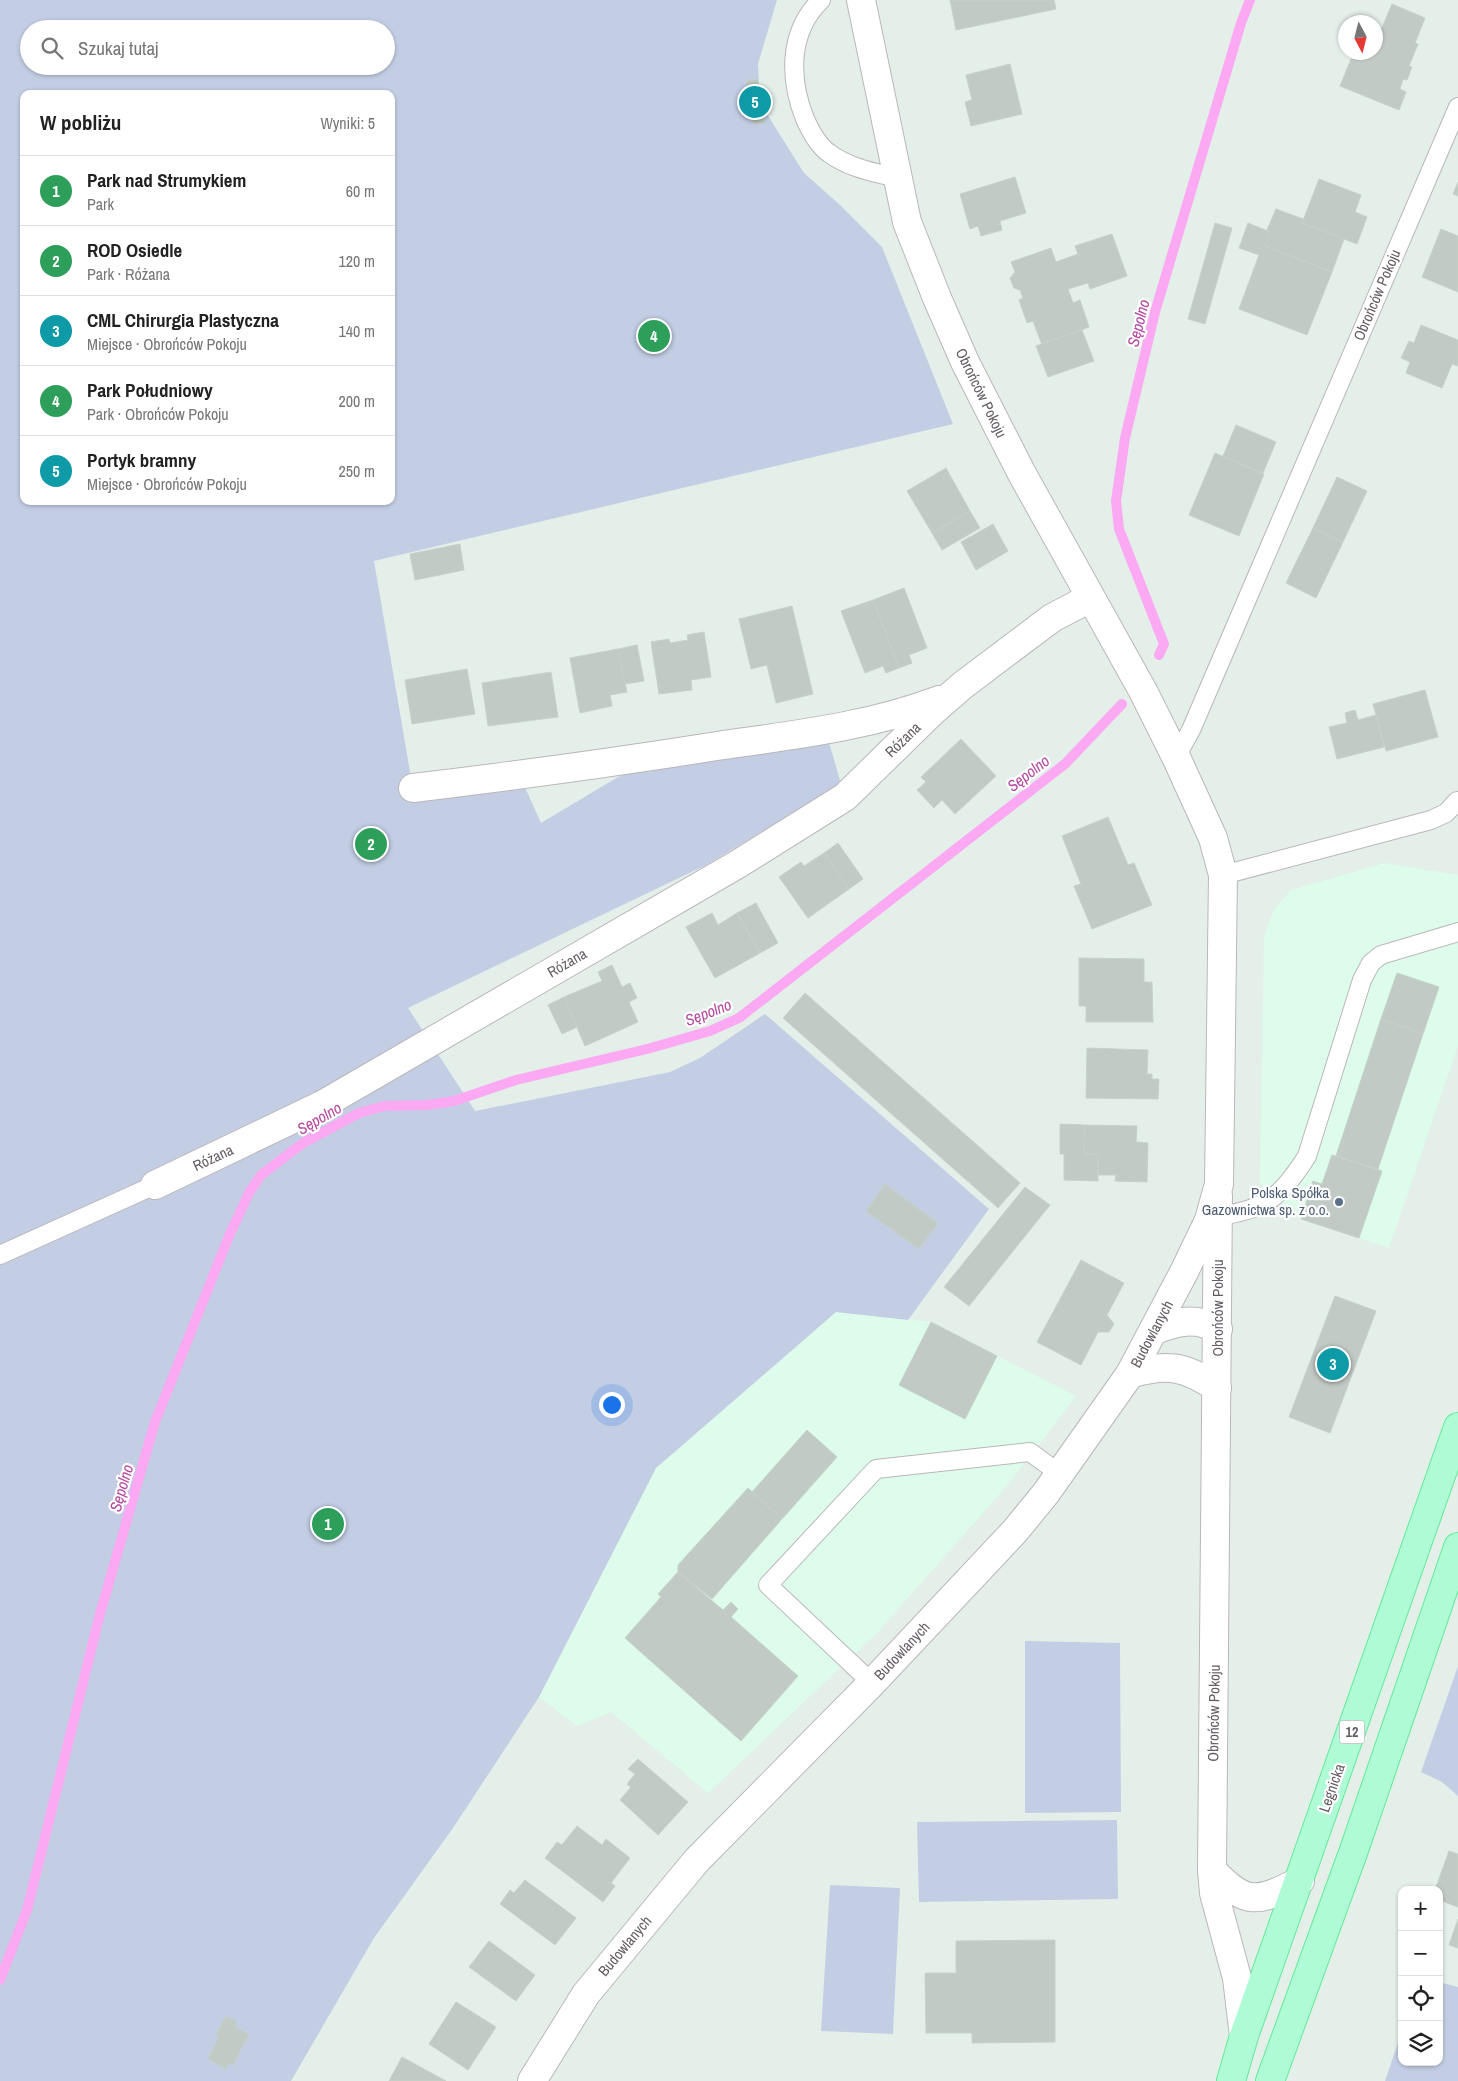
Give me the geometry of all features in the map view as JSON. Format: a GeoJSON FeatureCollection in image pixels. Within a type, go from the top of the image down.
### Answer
{"type":"FeatureCollection","features":[{"type":"Feature","properties":{"kind":"main road","name":"Legnicka"},"geometry":{"type":"LineString","coordinates":[[1244,2036],[1458,1427]]}},
{"type":"Feature","properties":{"kind":"main road"},"geometry":{"type":"LineString","coordinates":[[1270,2080],[1354,1850],[1458,1547]]}},
{"type":"Feature","properties":{"kind":"main road","name":"Obrońców Pokoju"},"geometry":{"type":"LineString","coordinates":[[1231,2081],[1244,2036]]}},
{"type":"Feature","properties":{"kind":"street","name":"Obrońców Pokoju"},"geometry":{"type":"LineString","coordinates":[[861,0],[907,222],[937,298],[965,362],[1021,472],[1142,691],[1176,757],[1213,838],[1222,875],[1212,1870],[1214,1893],[1236,1978],[1244,2036]]}},
{"type":"Feature","properties":{"kind":"street","name":"Różana"},"geometry":{"type":"LineString","coordinates":[[155,1185],[322,1105],[738,864],[845,797],[950,696],[1052,618],[1090,598]]}},
{"type":"Feature","properties":{"kind":"street","name":"Różana"},"geometry":{"type":"LineString","coordinates":[[413,788],[621,762],[789,736],[879,719],[915,710],[950,696]]}},
{"type":"Feature","properties":{"kind":"street","name":"Budowlanych"},"geometry":{"type":"LineString","coordinates":[[532,2081],[586,1994],[697,1860],[872,1683],[1015,1531],[1060,1474],[1130,1374],[1209,1220],[1218,1184]]}},
{"type":"Feature","properties":{"kind":"street"},"geometry":{"type":"LineString","coordinates":[[1153,1330],[1184,1321],[1208,1324],[1218,1329]]}},
{"type":"Feature","properties":{"kind":"street"},"geometry":{"type":"LineString","coordinates":[[1130,1374],[1162,1367],[1183,1369],[1198,1375],[1217,1388]]}},
{"type":"Feature","properties":{"kind":"street"},"geometry":{"type":"LineString","coordinates":[[1212,1870],[1229,1888],[1244,1896],[1260,1898],[1275,1894],[1300,1881]]}},
{"type":"Feature","properties":{"kind":"lane"},"geometry":{"type":"LineString","coordinates":[[821,0],[803,24],[795,49],[793,72],[798,101],[810,130],[827,152],[850,166],[897,178]]}},
{"type":"Feature","properties":{"kind":"lane","name":"Obrońców Pokoju"},"geometry":{"type":"LineString","coordinates":[[1176,757],[1195,721],[1458,107]]}},
{"type":"Feature","properties":{"kind":"lane"},"geometry":{"type":"LineString","coordinates":[[1222,875],[1431,820],[1446,813],[1457,801]]}},
{"type":"Feature","properties":{"kind":"lane"},"geometry":{"type":"LineString","coordinates":[[1218,1216],[1243,1212],[1261,1206],[1292,1180],[1307,1156],[1362,980],[1370,963],[1381,955],[1458,932]]}},
{"type":"Feature","properties":{"kind":"lane"},"geometry":{"type":"LineString","coordinates":[[0,1255],[155,1185]]}},
{"type":"Feature","properties":{"kind":"lane"},"geometry":{"type":"LineString","coordinates":[[872,1683],[768,1585],[876,1469],[1030,1452],[1060,1474]]}},
{"type":"Feature","properties":{"kind":"shaded area"},"geometry":{"type":"Polygon","coordinates":[[[0,0],[777,0],[758,64],[760,103],[804,173],[840,205],[882,247],[953,424],[374,561],[415,801],[524,785],[541,823],[618,777],[646,766],[829,742],[841,784],[706,865],[408,1008],[475,1111],[670,1072],[700,1058],[765,1014],[989,1209],[908,1320],[836,1312],[656,1468],[539,1697],[453,1828],[374,1938],[291,2081],[0,2081],[0,0]]]}},
{"type":"Feature","properties":{"kind":"shaded area"},"geometry":{"type":"Polygon","coordinates":[[[1385,863],[1458,875],[1458,1046],[1389,1248],[1282,1212],[1260,1183],[1264,937],[1273,911],[1291,890],[1385,863]]]}},
{"type":"Feature","properties":{"kind":"shaded area"},"geometry":{"type":"Polygon","coordinates":[[[836,1312],[931,1322],[1076,1396],[1011,1481],[878,1632],[708,1793],[611,1712],[577,1726],[539,1697],[656,1468],[836,1312]]]}},
{"type":"Feature","properties":{"kind":"shaded area"},"geometry":{"type":"Polygon","coordinates":[[[1025,1641],[1120,1643],[1121,1812],[1025,1813],[1025,1641]]]}},
{"type":"Feature","properties":{"kind":"shaded area"},"geometry":{"type":"Polygon","coordinates":[[[1458,1666],[1458,1796],[1442,1782],[1421,1772],[1458,1666]]]}},
{"type":"Feature","properties":{"kind":"shaded area"},"geometry":{"type":"Polygon","coordinates":[[[1117,1820],[1118,1899],[919,1902],[917,1822],[1117,1820]]]}},
{"type":"Feature","properties":{"kind":"shaded area"},"geometry":{"type":"Polygon","coordinates":[[[830,1885],[900,1888],[893,2034],[821,2031],[830,1885]]]}},
{"type":"Feature","properties":{"kind":"shaded area"},"geometry":{"type":"Polygon","coordinates":[[[1443,1983],[1458,1987],[1458,2081],[1385,2081],[1398,2043],[1398,2066],[1443,2066],[1443,1983]]]}},
{"type":"Feature","properties":{"kind":"building"},"geometry":{"type":"Polygon","coordinates":[[[950,0],[1054,0],[1056,9],[956,30],[950,0]]]}},
{"type":"Feature","properties":{"kind":"building"},"geometry":{"type":"Polygon","coordinates":[[[1392,4],[1425,18],[1415,43],[1418,44],[1409,66],[1412,67],[1407,80],[1403,79],[1400,89],[1406,92],[1399,110],[1340,86],[1351,60],[1383,60],[1383,25],[1392,4]]]}},
{"type":"Feature","properties":{"kind":"building"},"geometry":{"type":"Polygon","coordinates":[[[1010,64],[1022,114],[971,126],[965,102],[972,100],[966,75],[1010,64]]]}},
{"type":"Feature","properties":{"kind":"building"},"geometry":{"type":"Polygon","coordinates":[[[757,79],[765,123],[753,124],[746,81],[757,79]]]}},
{"type":"Feature","properties":{"kind":"building"},"geometry":{"type":"Polygon","coordinates":[[[1015,177],[1026,213],[1000,221],[1002,230],[981,236],[978,226],[970,229],[960,194],[1015,177]]]}},
{"type":"Feature","properties":{"kind":"building"},"geometry":{"type":"Polygon","coordinates":[[[1319,179],[1361,195],[1355,212],[1367,217],[1357,244],[1302,223],[1319,179]]]}},
{"type":"Feature","properties":{"kind":"building"},"geometry":{"type":"Polygon","coordinates":[[[1458,182],[1458,196],[1453,194],[1458,182]]]}},
{"type":"Feature","properties":{"kind":"building"},"geometry":{"type":"Polygon","coordinates":[[[1276,209],[1303,219],[1302,223],[1344,239],[1332,272],[1265,246],[1270,232],[1267,230],[1276,209]]]}},
{"type":"Feature","properties":{"kind":"building"},"geometry":{"type":"Polygon","coordinates":[[[1215,223],[1232,228],[1205,324],[1188,319],[1215,223]]]}},
{"type":"Feature","properties":{"kind":"building"},"geometry":{"type":"Polygon","coordinates":[[[1248,223],[1270,232],[1265,246],[1332,272],[1307,335],[1239,309],[1259,255],[1239,248],[1248,223]]]}},
{"type":"Feature","properties":{"kind":"building"},"geometry":{"type":"Polygon","coordinates":[[[1441,229],[1458,236],[1458,292],[1422,277],[1441,229]]]}},
{"type":"Feature","properties":{"kind":"building"},"geometry":{"type":"Polygon","coordinates":[[[1112,234],[1127,276],[1090,289],[1088,283],[1068,289],[1073,303],[1080,300],[1089,327],[1042,345],[1033,321],[1027,323],[1019,300],[1023,298],[1020,290],[1014,288],[1010,278],[1015,272],[1011,262],[1051,248],[1056,262],[1078,254],[1075,246],[1112,234]]]}},
{"type":"Feature","properties":{"kind":"building"},"geometry":{"type":"Polygon","coordinates":[[[1421,325],[1458,340],[1458,366],[1452,364],[1442,388],[1406,373],[1410,362],[1401,358],[1409,341],[1414,343],[1421,325]]]}},
{"type":"Feature","properties":{"kind":"building"},"geometry":{"type":"Polygon","coordinates":[[[1082,330],[1094,361],[1048,377],[1036,346],[1082,330]]]}},
{"type":"Feature","properties":{"kind":"building"},"geometry":{"type":"Polygon","coordinates":[[[1236,425],[1276,442],[1263,473],[1223,456],[1236,425]]]}},
{"type":"Feature","properties":{"kind":"building"},"geometry":{"type":"Polygon","coordinates":[[[1215,453],[1264,474],[1239,536],[1189,515],[1215,453]]]}},
{"type":"Feature","properties":{"kind":"building"},"geometry":{"type":"Polygon","coordinates":[[[946,468],[970,511],[932,533],[907,491],[946,468]]]}},
{"type":"Feature","properties":{"kind":"building"},"geometry":{"type":"Polygon","coordinates":[[[1337,477],[1367,491],[1343,542],[1313,528],[1337,477]]]}},
{"type":"Feature","properties":{"kind":"building"},"geometry":{"type":"Polygon","coordinates":[[[970,511],[980,528],[942,550],[932,533],[970,511]]]}},
{"type":"Feature","properties":{"kind":"building"},"geometry":{"type":"Polygon","coordinates":[[[993,524],[1008,551],[976,570],[961,542],[993,524]]]}},
{"type":"Feature","properties":{"kind":"building"},"geometry":{"type":"Polygon","coordinates":[[[1313,528],[1343,542],[1316,598],[1286,583],[1313,528]]]}},
{"type":"Feature","properties":{"kind":"building"},"geometry":{"type":"Polygon","coordinates":[[[460,544],[464,570],[415,580],[410,554],[460,544]]]}},
{"type":"Feature","properties":{"kind":"building"},"geometry":{"type":"Polygon","coordinates":[[[904,588],[927,648],[909,655],[912,663],[899,668],[873,600],[904,588]]]}},
{"type":"Feature","properties":{"kind":"building"},"geometry":{"type":"Polygon","coordinates":[[[873,600],[899,668],[886,673],[883,666],[865,673],[841,611],[873,600]]]}},
{"type":"Feature","properties":{"kind":"building"},"geometry":{"type":"Polygon","coordinates":[[[792,606],[813,694],[776,703],[767,665],[751,669],[739,619],[792,606]]]}},
{"type":"Feature","properties":{"kind":"building"},"geometry":{"type":"Polygon","coordinates":[[[704,632],[711,677],[691,680],[692,690],[659,694],[651,642],[669,639],[670,643],[688,640],[687,635],[704,632]]]}},
{"type":"Feature","properties":{"kind":"building"},"geometry":{"type":"Polygon","coordinates":[[[637,645],[644,681],[625,684],[618,649],[637,645]]]}},
{"type":"Feature","properties":{"kind":"building"},"geometry":{"type":"Polygon","coordinates":[[[618,649],[627,692],[610,695],[612,706],[580,713],[570,658],[618,649]]]}},
{"type":"Feature","properties":{"kind":"building"},"geometry":{"type":"Polygon","coordinates":[[[467,669],[475,714],[412,724],[405,680],[467,669]]]}},
{"type":"Feature","properties":{"kind":"building"},"geometry":{"type":"Polygon","coordinates":[[[551,672],[558,717],[488,726],[482,683],[551,672]]]}},
{"type":"Feature","properties":{"kind":"building"},"geometry":{"type":"Polygon","coordinates":[[[1425,690],[1438,737],[1386,751],[1373,704],[1425,690]]]}},
{"type":"Feature","properties":{"kind":"building"},"geometry":{"type":"Polygon","coordinates":[[[1355,710],[1358,720],[1376,715],[1384,747],[1337,759],[1329,727],[1347,723],[1345,713],[1355,710]]]}},
{"type":"Feature","properties":{"kind":"building"},"geometry":{"type":"Polygon","coordinates":[[[961,739],[996,776],[955,814],[942,800],[934,808],[917,790],[926,782],[921,777],[961,739]]]}},
{"type":"Feature","properties":{"kind":"building"},"geometry":{"type":"Polygon","coordinates":[[[1108,817],[1128,865],[1134,863],[1152,905],[1092,929],[1074,886],[1081,884],[1062,836],[1108,817]]]}},
{"type":"Feature","properties":{"kind":"building"},"geometry":{"type":"Polygon","coordinates":[[[838,843],[863,879],[849,889],[824,853],[838,843]]]}},
{"type":"Feature","properties":{"kind":"building"},"geometry":{"type":"Polygon","coordinates":[[[824,853],[849,889],[808,918],[779,877],[801,862],[804,866],[824,853]]]}},
{"type":"Feature","properties":{"kind":"building"},"geometry":{"type":"Polygon","coordinates":[[[756,903],[778,943],[760,953],[737,913],[756,903]]]}},
{"type":"Feature","properties":{"kind":"building"},"geometry":{"type":"Polygon","coordinates":[[[712,913],[718,925],[737,913],[760,953],[715,978],[686,927],[712,913]]]}},
{"type":"Feature","properties":{"kind":"building"},"geometry":{"type":"Polygon","coordinates":[[[1079,958],[1144,959],[1144,982],[1152,982],[1153,1022],[1086,1022],[1086,1006],[1079,1006],[1079,958]]]}},
{"type":"Feature","properties":{"kind":"building"},"geometry":{"type":"Polygon","coordinates":[[[612,965],[622,987],[630,983],[637,998],[629,1002],[638,1022],[585,1046],[564,997],[602,981],[598,972],[612,965]]]}},
{"type":"Feature","properties":{"kind":"building"},"geometry":{"type":"Polygon","coordinates":[[[1397,973],[1439,987],[1423,1034],[1381,1019],[1397,973]]]}},
{"type":"Feature","properties":{"kind":"building"},"geometry":{"type":"Polygon","coordinates":[[[805,993],[1020,1183],[998,1208],[783,1018],[805,993]]]}},
{"type":"Feature","properties":{"kind":"building"},"geometry":{"type":"Polygon","coordinates":[[[564,997],[577,1027],[562,1034],[548,1005],[564,997]]]}},
{"type":"Feature","properties":{"kind":"building"},"geometry":{"type":"Polygon","coordinates":[[[1381,1019],[1423,1034],[1378,1169],[1336,1156],[1381,1019]]]}},
{"type":"Feature","properties":{"kind":"building"},"geometry":{"type":"Polygon","coordinates":[[[1087,1048],[1148,1050],[1147,1074],[1152,1074],[1152,1079],[1159,1079],[1158,1099],[1086,1098],[1087,1048]]]}},
{"type":"Feature","properties":{"kind":"building"},"geometry":{"type":"Polygon","coordinates":[[[1060,1124],[1085,1125],[1084,1154],[1098,1154],[1098,1181],[1064,1180],[1064,1154],[1060,1154],[1060,1124]]]}},
{"type":"Feature","properties":{"kind":"building"},"geometry":{"type":"Polygon","coordinates":[[[1085,1125],[1137,1126],[1136,1142],[1148,1143],[1147,1182],[1115,1181],[1116,1175],[1098,1175],[1098,1154],[1084,1154],[1085,1125]]]}},
{"type":"Feature","properties":{"kind":"building","name":"Polska Spółka Gazownictwa sp. z o.o."},"geometry":{"type":"Polygon","coordinates":[[[1332,1155],[1382,1171],[1359,1238],[1301,1219],[1313,1181],[1322,1184],[1332,1155]]]}},
{"type":"Feature","properties":{"kind":"building"},"geometry":{"type":"Polygon","coordinates":[[[885,1184],[938,1223],[919,1249],[866,1211],[885,1184]]]}},
{"type":"Feature","properties":{"kind":"building"},"geometry":{"type":"Polygon","coordinates":[[[1025,1187],[1050,1205],[969,1306],[944,1287],[1025,1187]]]}},
{"type":"Feature","properties":{"kind":"building"},"geometry":{"type":"Polygon","coordinates":[[[1081,1260],[1124,1283],[1107,1315],[1114,1324],[1109,1332],[1098,1332],[1081,1365],[1037,1342],[1081,1260]]]}},
{"type":"Feature","properties":{"kind":"building"},"geometry":{"type":"Polygon","coordinates":[[[1335,1296],[1376,1311],[1330,1433],[1289,1417],[1335,1296]]]}},
{"type":"Feature","properties":{"kind":"building"},"geometry":{"type":"Polygon","coordinates":[[[931,1322],[997,1356],[965,1419],[899,1385],[931,1322]]]}},
{"type":"Feature","properties":{"kind":"building"},"geometry":{"type":"Polygon","coordinates":[[[807,1430],[837,1457],[782,1519],[752,1492],[807,1430]]]}},
{"type":"Feature","properties":{"kind":"building"},"geometry":{"type":"Polygon","coordinates":[[[748,1488],[782,1519],[712,1599],[678,1572],[678,1565],[748,1488]]]}},
{"type":"Feature","properties":{"kind":"building"},"geometry":{"type":"Polygon","coordinates":[[[678,1572],[723,1610],[731,1602],[738,1609],[731,1617],[798,1676],[741,1741],[625,1638],[661,1597],[658,1594],[678,1572]]]}},
{"type":"Feature","properties":{"kind":"building"},"geometry":{"type":"Polygon","coordinates":[[[638,1759],[688,1802],[658,1835],[620,1800],[631,1787],[627,1784],[635,1774],[628,1769],[638,1759]]]}},
{"type":"Feature","properties":{"kind":"building"},"geometry":{"type":"Polygon","coordinates":[[[577,1826],[602,1845],[606,1839],[630,1858],[611,1883],[615,1886],[603,1902],[545,1858],[557,1842],[562,1845],[577,1826]]]}},
{"type":"Feature","properties":{"kind":"building"},"geometry":{"type":"Polygon","coordinates":[[[1449,1851],[1458,1854],[1458,1907],[1443,1901],[1443,1886],[1436,1886],[1449,1851]]]}},
{"type":"Feature","properties":{"kind":"building"},"geometry":{"type":"Polygon","coordinates":[[[525,1880],[576,1918],[555,1945],[500,1904],[510,1890],[514,1893],[525,1880]]]}},
{"type":"Feature","properties":{"kind":"building"},"geometry":{"type":"Polygon","coordinates":[[[1458,1919],[1458,1948],[1449,1945],[1458,1919]]]}},
{"type":"Feature","properties":{"kind":"building"},"geometry":{"type":"Polygon","coordinates":[[[1055,1940],[1055,2042],[972,2043],[972,2033],[926,2033],[925,1973],[956,1973],[956,1941],[1055,1940]]]}},
{"type":"Feature","properties":{"kind":"building"},"geometry":{"type":"Polygon","coordinates":[[[489,1941],[535,1975],[516,2001],[469,1967],[489,1941]]]}},
{"type":"Feature","properties":{"kind":"building"},"geometry":{"type":"Polygon","coordinates":[[[456,2002],[496,2027],[468,2070],[429,2044],[456,2002]]]}},
{"type":"Feature","properties":{"kind":"building"},"geometry":{"type":"Polygon","coordinates":[[[226,2016],[237,2022],[235,2027],[249,2034],[233,2065],[229,2063],[226,2069],[208,2059],[219,2036],[216,2034],[226,2016]]]}},
{"type":"Feature","properties":{"kind":"building"},"geometry":{"type":"Polygon","coordinates":[[[402,2057],[446,2081],[389,2081],[402,2057]]]}},
{"type":"Feature","properties":{"kind":"waterway","name":"Sępolno"},"geometry":{"type":"LineString","coordinates":[[1159,655],[1164,644],[1119,529],[1116,501],[1125,438],[1155,312],[1241,23],[1250,0]]}},
{"type":"Feature","properties":{"kind":"waterway","name":"Sępolno"},"geometry":{"type":"LineString","coordinates":[[0,1980],[27,1910],[100,1614],[155,1422],[229,1236],[249,1193],[261,1175],[303,1143],[359,1113],[384,1106],[427,1105],[454,1101],[516,1080],[647,1049],[710,1031],[739,1018],[1065,764],[1122,704]]}},
{"type":"Feature","properties":{"kind":"place","name":"Portyk bramny"},"geometry":{"type":"Point","coordinates":[755,102]}},
{"type":"Feature","properties":{"kind":"place","name":"Park Południowy"},"geometry":{"type":"Point","coordinates":[654,336]}},
{"type":"Feature","properties":{"kind":"place","name":"ROD Osiedle"},"geometry":{"type":"Point","coordinates":[371,844]}},
{"type":"Feature","properties":{"kind":"place","name":"Polska Spółka Gazownictwa sp. z o.o."},"geometry":{"type":"Point","coordinates":[1339,1202]}},
{"type":"Feature","properties":{"kind":"place","name":"CML Chirurgia Plastyczna"},"geometry":{"type":"Point","coordinates":[1333,1364]}},
{"type":"Feature","properties":{"kind":"place","name":"Park nad Strumykiem"},"geometry":{"type":"Point","coordinates":[328,1524]}}]}
